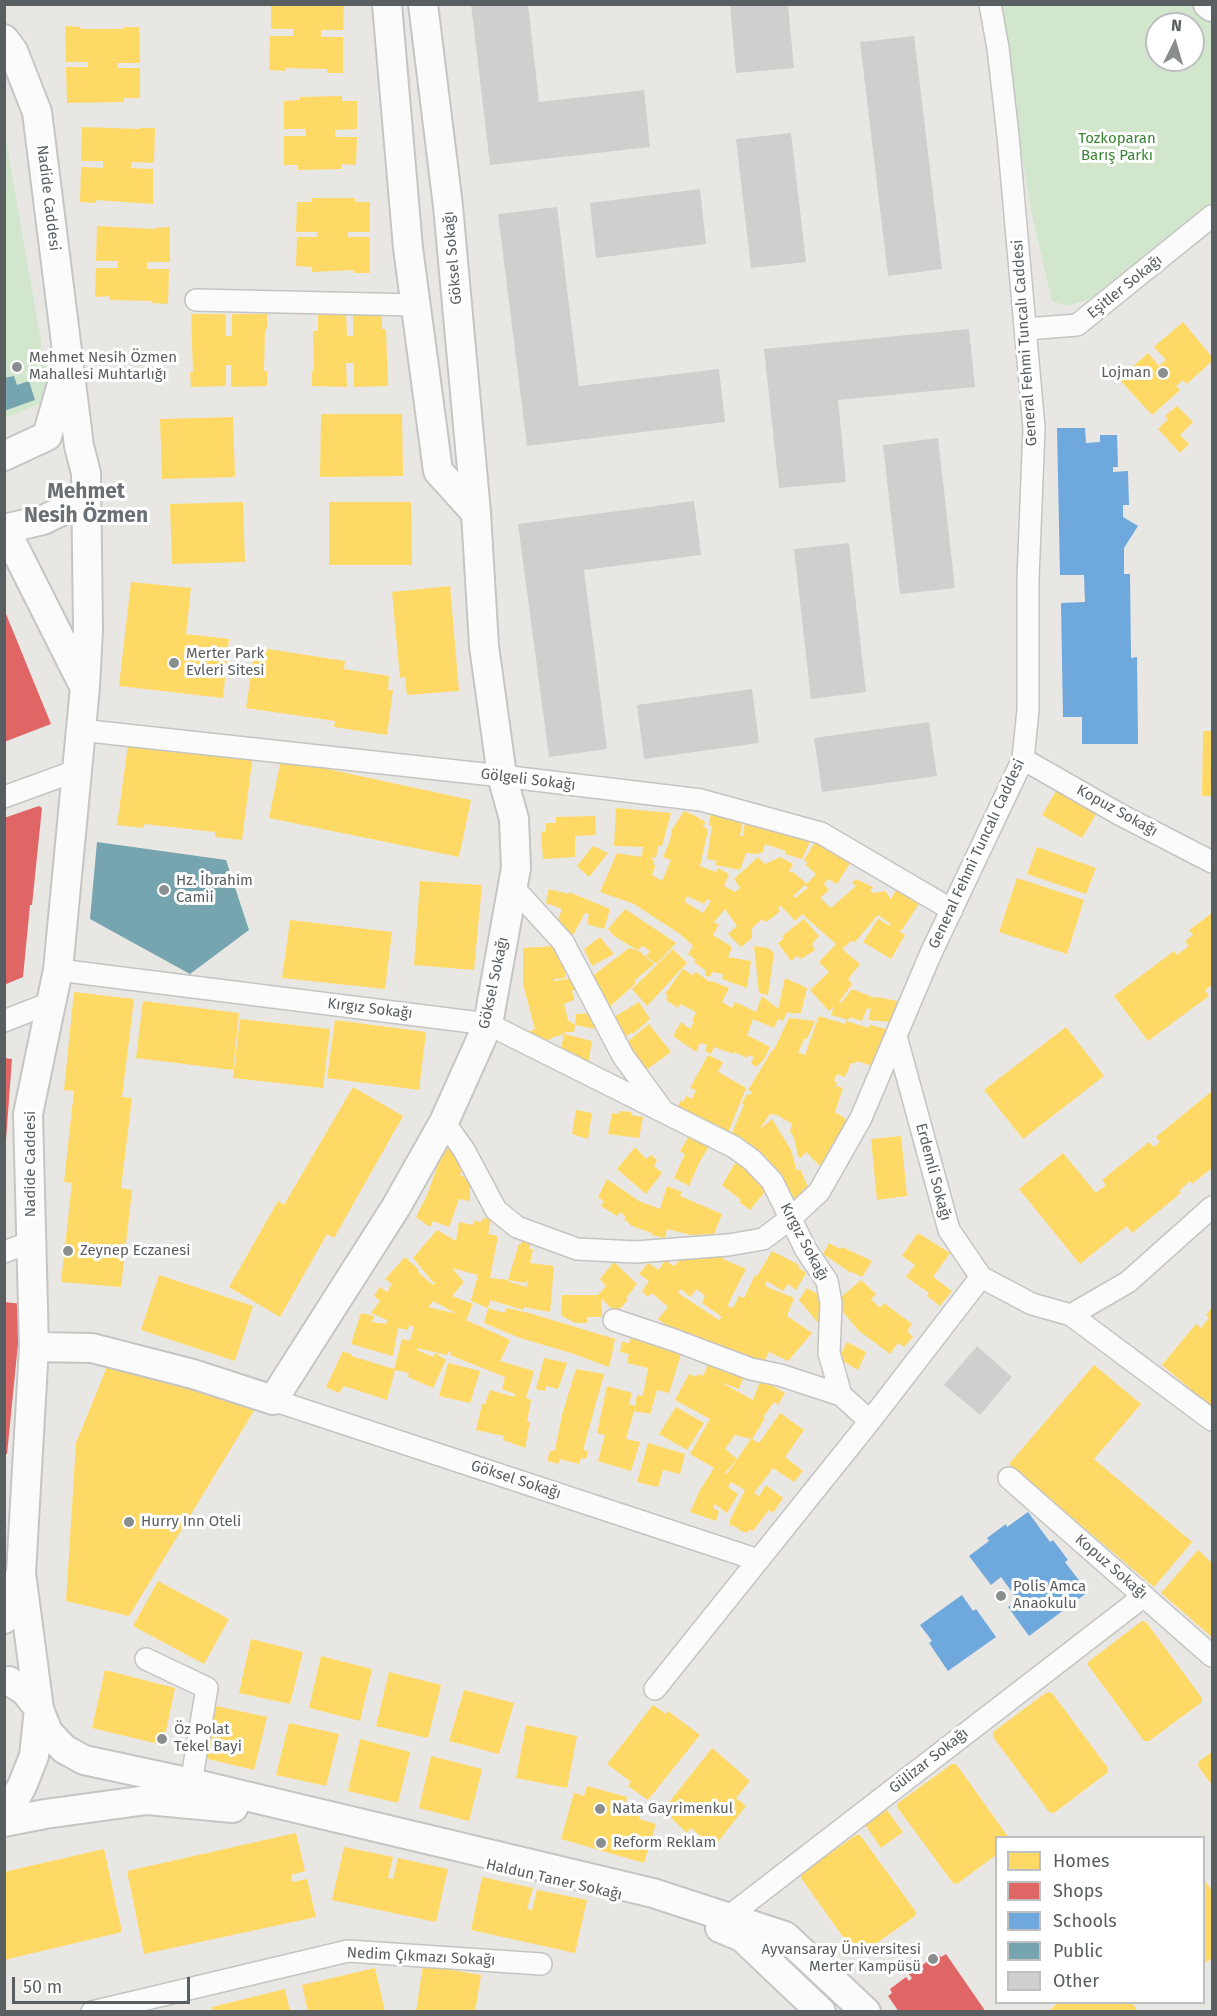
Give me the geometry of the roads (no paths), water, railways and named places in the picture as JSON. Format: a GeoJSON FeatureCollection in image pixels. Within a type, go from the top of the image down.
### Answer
{"type":"FeatureCollection","features":[{"type":"Feature","properties":{"kind":"main road"},"geometry":{"type":"LineString","coordinates":[[387,4],[408,248],[438,471],[476,513]]}},
{"type":"Feature","properties":{"kind":"main road","name":"Göksel Sokağı"},"geometry":{"type":"LineString","coordinates":[[34,1347],[92,1348],[193,1374],[273,1400],[396,1207],[444,1122],[488,1023],[516,868],[514,819],[502,776],[484,646],[476,513],[448,206],[423,4]]}},
{"type":"Feature","properties":{"kind":"main road"},"geometry":{"type":"LineString","coordinates":[[1208,4],[1212,7]]}},
{"type":"Feature","properties":{"kind":"main road","name":"Nadide Caddesi"},"geometry":{"type":"LineString","coordinates":[[4,39],[13,51],[37,112],[79,446],[86,473],[88,628],[78,770],[58,970],[28,1114],[34,1347],[13,1575]]}},
{"type":"Feature","properties":{"kind":"main road","name":"Nadide Caddesi"},"geometry":{"type":"LineString","coordinates":[[47,436],[68,363]]}},
{"type":"Feature","properties":{"kind":"main road"},"geometry":{"type":"LineString","coordinates":[[4,456],[47,436],[64,438],[79,446]]}},
{"type":"Feature","properties":{"kind":"main road"},"geometry":{"type":"LineString","coordinates":[[85,492],[72,506],[44,520],[4,529],[85,687]]}},
{"type":"Feature","properties":{"kind":"main road"},"geometry":{"type":"LineString","coordinates":[[4,1619],[13,1575]]}},
{"type":"Feature","properties":{"kind":"main road"},"geometry":{"type":"LineString","coordinates":[[13,1575],[39,1709],[48,1732],[64,1749],[84,1760],[191,1783],[653,1893],[721,1922],[785,1936],[866,2012]]}},
{"type":"Feature","properties":{"kind":"main road"},"geometry":{"type":"LineString","coordinates":[[4,1682],[9,1681],[25,1691],[39,1709],[34,1756],[22,1786],[10,1808],[4,1812]]}},
{"type":"Feature","properties":{"kind":"main road","name":"Haldun Taner Sokağı"},"geometry":{"type":"LineString","coordinates":[[4,1822],[147,1800],[256,1810],[721,1922],[742,1937],[821,2012]]}},
{"type":"Feature","properties":{"kind":"street","name":"General Fehmi Tuncalı Caddesi"},"geometry":{"type":"LineString","coordinates":[[444,1122],[464,1150],[496,1210],[517,1227],[577,1249],[636,1252],[728,1245],[763,1239],[791,1218],[819,1192],[861,1118],[931,953],[1023,759],[1028,710],[1028,579],[1034,428],[998,48],[990,4]]}},
{"type":"Feature","properties":{"kind":"street","name":"Eşitler Sokağı"},"geometry":{"type":"LineString","coordinates":[[1026,329],[1077,325],[1212,216]]}},
{"type":"Feature","properties":{"kind":"street"},"geometry":{"type":"LineString","coordinates":[[196,300],[416,305]]}},
{"type":"Feature","properties":{"kind":"street","name":"Gölgeli Sokağı"},"geometry":{"type":"LineString","coordinates":[[80,730],[701,800],[821,833],[952,910]]}},
{"type":"Feature","properties":{"kind":"street","name":"Kopuz Sokağı"},"geometry":{"type":"LineString","coordinates":[[1023,759],[1119,814],[1212,862]]}},
{"type":"Feature","properties":{"kind":"street"},"geometry":{"type":"LineString","coordinates":[[4,797],[78,770]]}},
{"type":"Feature","properties":{"kind":"street","name":"Kırgız Sokağı"},"geometry":{"type":"LineString","coordinates":[[513,887],[563,942],[623,1056],[663,1111]]}},
{"type":"Feature","properties":{"kind":"street","name":"Kırgız Sokağı"},"geometry":{"type":"LineString","coordinates":[[58,970],[488,1023],[734,1147],[752,1160],[772,1181],[806,1250],[827,1281],[831,1303],[829,1353],[841,1395]]}},
{"type":"Feature","properties":{"kind":"street"},"geometry":{"type":"LineString","coordinates":[[4,1021],[50,1003]]}},
{"type":"Feature","properties":{"kind":"street","name":"Erdemli Sokağı"},"geometry":{"type":"LineString","coordinates":[[896,1036],[949,1230],[981,1277],[1032,1304],[1071,1315]]}},
{"type":"Feature","properties":{"kind":"street"},"geometry":{"type":"LineString","coordinates":[[1212,1207],[1128,1282],[1071,1315],[1212,1420]]}},
{"type":"Feature","properties":{"kind":"street"},"geometry":{"type":"LineString","coordinates":[[4,1252],[32,1242]]}},
{"type":"Feature","properties":{"kind":"street"},"geometry":{"type":"LineString","coordinates":[[655,1689],[870,1421],[981,1277]]}},
{"type":"Feature","properties":{"kind":"street"},"geometry":{"type":"LineString","coordinates":[[614,1320],[751,1369],[780,1375],[841,1395],[870,1421]]}},
{"type":"Feature","properties":{"kind":"street","name":"Göksel Sokağı"},"geometry":{"type":"LineString","coordinates":[[273,1400],[758,1560]]}},
{"type":"Feature","properties":{"kind":"street","name":"Kopuz Sokağı"},"geometry":{"type":"LineString","coordinates":[[1009,1478],[1212,1656]]}},
{"type":"Feature","properties":{"kind":"street","name":"Gülizar Sokağı"},"geometry":{"type":"LineString","coordinates":[[721,1922],[1144,1596]]}},
{"type":"Feature","properties":{"kind":"street"},"geometry":{"type":"LineString","coordinates":[[146,1659],[207,1688],[191,1783]]}},
{"type":"Feature","properties":{"kind":"street","name":"Nedim Çıkmazı Sokağı"},"geometry":{"type":"LineString","coordinates":[[96,2011],[348,1951],[541,1964]]}},
{"type":"Feature","properties":{"kind":"place","name":"Mehmet Nesih Özmen Mahallesi Muhtarlığı"},"geometry":{"type":"Point","coordinates":[17,367]}},
{"type":"Feature","properties":{"kind":"place","name":"Lojman"},"geometry":{"type":"Point","coordinates":[1163,373]}},
{"type":"Feature","properties":{"kind":"place","name":"Merter Park Evleri Sitesi"},"geometry":{"type":"Point","coordinates":[174,663]}},
{"type":"Feature","properties":{"kind":"place","name":"Hz. İbrahim Camii"},"geometry":{"type":"Point","coordinates":[164,890]}},
{"type":"Feature","properties":{"kind":"place","name":"Zeynep Eczanesi"},"geometry":{"type":"Point","coordinates":[68,1251]}},
{"type":"Feature","properties":{"kind":"place","name":"Hurry Inn Oteli"},"geometry":{"type":"Point","coordinates":[129,1522]}},
{"type":"Feature","properties":{"kind":"place","name":"Polis Amca Anaokulu"},"geometry":{"type":"Point","coordinates":[1001,1596]}},
{"type":"Feature","properties":{"kind":"place","name":"Öz Polat Tekel Bayi"},"geometry":{"type":"Point","coordinates":[162,1739]}},
{"type":"Feature","properties":{"kind":"place","name":"Nata Gayrimenkul"},"geometry":{"type":"Point","coordinates":[600,1809]}},
{"type":"Feature","properties":{"kind":"place","name":"Reform Reklam"},"geometry":{"type":"Point","coordinates":[601,1843]}},
{"type":"Feature","properties":{"kind":"place","name":"Ayvansaray Üniversitesi Merter Kampüsü"},"geometry":{"type":"Point","coordinates":[933,1959]}},
{"type":"Feature","properties":{"kind":"district","name":"Mehmet Nesih Özmen"},"geometry":{"type":"Point","coordinates":[86,504]}},
{"type":"Feature","properties":{"kind":"park label","name":"Tozkoparan Barış Parkı"},"geometry":{"type":"Point","coordinates":[1117,148]}}]}
